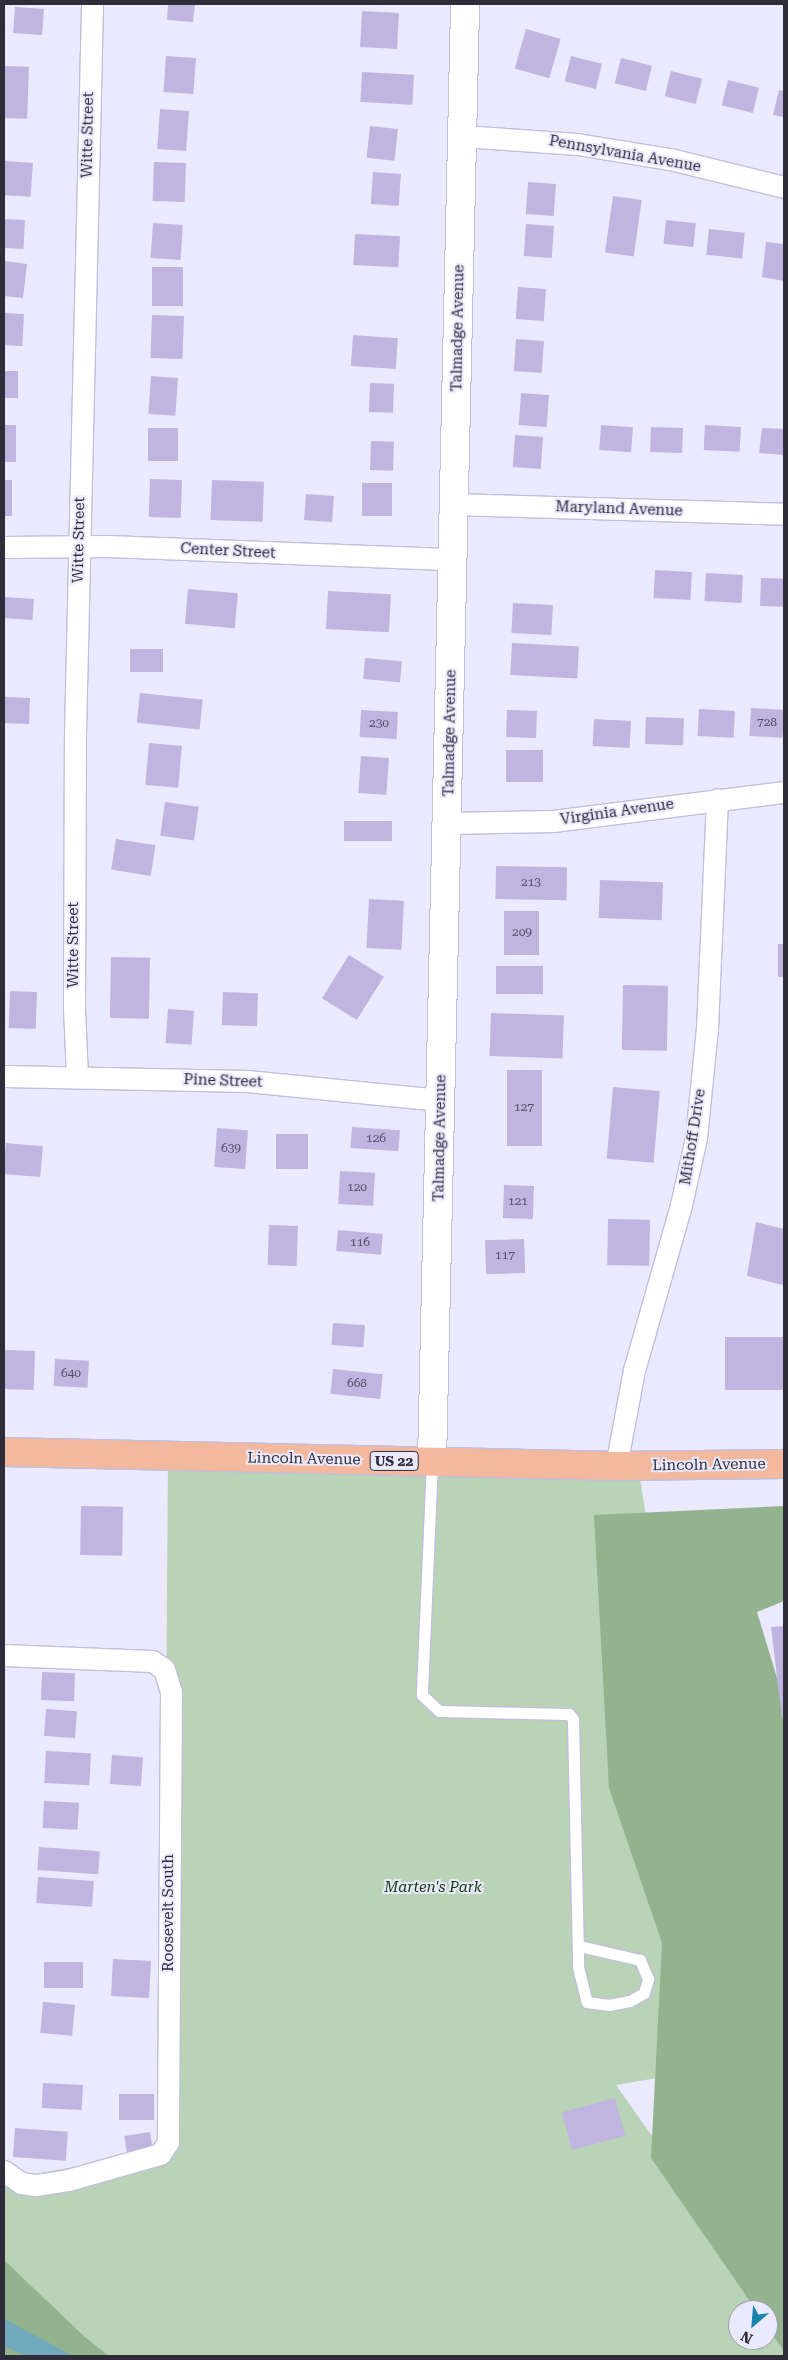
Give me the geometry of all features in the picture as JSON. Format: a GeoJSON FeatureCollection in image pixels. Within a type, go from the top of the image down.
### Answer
{"type":"FeatureCollection","features":[{"type":"Feature","properties":{"kind":"main road","name":"Lincoln Avenue"},"geometry":{"type":"LineString","coordinates":[[4,1452],[616,1466],[784,1464]]}},
{"type":"Feature","properties":{"kind":"street","name":"Witte Street"},"geometry":{"type":"LineString","coordinates":[[77,1077],[74,930],[92,4]]}},
{"type":"Feature","properties":{"kind":"street","name":"Talmadge Avenue"},"geometry":{"type":"LineString","coordinates":[[432,1462],[448,823],[465,4]]}},
{"type":"Feature","properties":{"kind":"street","name":"Pennsylvania Avenue"},"geometry":{"type":"LineString","coordinates":[[463,136],[576,144],[670,159],[784,187]]}},
{"type":"Feature","properties":{"kind":"street","name":"Maryland Avenue"},"geometry":{"type":"LineString","coordinates":[[454,504],[784,514]]}},
{"type":"Feature","properties":{"kind":"street","name":"Center Street"},"geometry":{"type":"LineString","coordinates":[[4,547],[80,546],[453,559]]}},
{"type":"Feature","properties":{"kind":"street","name":"Virginia Avenue"},"geometry":{"type":"LineString","coordinates":[[448,823],[552,821],[784,792]]}},
{"type":"Feature","properties":{"kind":"street","name":"Mithoff Drive"},"geometry":{"type":"LineString","coordinates":[[616,1466],[634,1370],[681,1205],[696,1138],[707,1028],[717,799]]}},
{"type":"Feature","properties":{"kind":"street","name":"Pine Street"},"geometry":{"type":"LineString","coordinates":[[4,1076],[247,1081],[440,1100]]}},
{"type":"Feature","properties":{"kind":"street","name":"Roosevelt South"},"geometry":{"type":"LineString","coordinates":[[4,1655],[152,1661],[164,1669],[171,1692],[168,2142],[160,2154],[68,2180],[35,2185],[21,2182],[4,2171]]}},
{"type":"Feature","properties":{"kind":"lane"},"geometry":{"type":"LineString","coordinates":[[432,1462],[422,1695],[439,1711],[569,1714],[573,1719],[578,1968],[587,2002],[609,2006],[630,2001],[644,1993],[648,1979],[640,1960],[579,1946]]}},
{"type":"Feature","properties":{"kind":"green space","name":"Marten's Park"},"geometry":{"type":"Polygon","coordinates":[[[168,1456],[638,1466],[733,2065],[616,2085],[768,2300],[728,2300],[728,2350],[778,2350],[778,2314],[784,2323],[784,2356],[11,2356],[4,2349],[4,2180],[163,2150],[168,1456]]]}},
{"type":"Feature","properties":{"kind":"green space"},"geometry":{"type":"Polygon","coordinates":[[[784,1506],[784,1601],[757,1612],[784,1701],[784,2351],[778,2342],[778,2300],[749,2300],[651,2158],[662,1943],[609,1788],[594,1515],[784,1506]]]}},
{"type":"Feature","properties":{"kind":"green space"},"geometry":{"type":"Polygon","coordinates":[[[4,2260],[86,2338],[109,2356],[4,2356],[4,2260]]]}},
{"type":"Feature","properties":{"kind":"water"},"geometry":{"type":"Polygon","coordinates":[[[4,2319],[73,2356],[26,2356],[4,2346],[4,2319]]]}},
{"type":"Feature","properties":{"kind":"building"},"geometry":{"type":"Polygon","coordinates":[[[168,4],[195,4],[193,22],[167,20],[168,4]]]}},
{"type":"Feature","properties":{"kind":"building"},"geometry":{"type":"Polygon","coordinates":[[[15,7],[44,9],[42,35],[13,33],[15,7]]]}},
{"type":"Feature","properties":{"kind":"building"},"geometry":{"type":"Polygon","coordinates":[[[362,11],[399,13],[397,49],[360,47],[362,11]]]}},
{"type":"Feature","properties":{"kind":"building"},"geometry":{"type":"Polygon","coordinates":[[[526,29],[561,39],[549,78],[515,68],[526,29]]]}},
{"type":"Feature","properties":{"kind":"building"},"geometry":{"type":"Polygon","coordinates":[[[166,56],[196,58],[193,94],[163,92],[166,56]]]}},
{"type":"Feature","properties":{"kind":"building"},"geometry":{"type":"Polygon","coordinates":[[[571,56],[602,64],[596,89],[565,81],[571,56]]]}},
{"type":"Feature","properties":{"kind":"building"},"geometry":{"type":"Polygon","coordinates":[[[621,58],[652,66],[646,91],[615,83],[621,58]]]}},
{"type":"Feature","properties":{"kind":"building"},"geometry":{"type":"Polygon","coordinates":[[[4,66],[29,67],[27,119],[4,118],[4,66]]]}},
{"type":"Feature","properties":{"kind":"building"},"geometry":{"type":"Polygon","coordinates":[[[671,71],[702,79],[696,104],[665,96],[671,71]]]}},
{"type":"Feature","properties":{"kind":"building"},"geometry":{"type":"Polygon","coordinates":[[[362,72],[414,75],[412,105],[360,102],[362,72]]]}},
{"type":"Feature","properties":{"kind":"building"},"geometry":{"type":"Polygon","coordinates":[[[728,80],[759,88],[753,113],[722,105],[728,80]]]}},
{"type":"Feature","properties":{"kind":"building"},"geometry":{"type":"Polygon","coordinates":[[[779,90],[784,91],[784,117],[773,115],[779,90]]]}},
{"type":"Feature","properties":{"kind":"building"},"geometry":{"type":"Polygon","coordinates":[[[160,109],[189,111],[186,151],[157,149],[160,109]]]}},
{"type":"Feature","properties":{"kind":"building"},"geometry":{"type":"Polygon","coordinates":[[[370,126],[398,129],[395,161],[367,158],[370,126]]]}},
{"type":"Feature","properties":{"kind":"building"},"geometry":{"type":"Polygon","coordinates":[[[5,161],[33,163],[31,197],[4,195],[5,161]]]}},
{"type":"Feature","properties":{"kind":"building"},"geometry":{"type":"Polygon","coordinates":[[[154,162],[186,163],[185,202],[153,201],[154,162]]]}},
{"type":"Feature","properties":{"kind":"building"},"geometry":{"type":"Polygon","coordinates":[[[373,172],[401,174],[399,206],[371,204],[373,172]]]}},
{"type":"Feature","properties":{"kind":"building"},"geometry":{"type":"Polygon","coordinates":[[[528,182],[556,184],[554,216],[526,214],[528,182]]]}},
{"type":"Feature","properties":{"kind":"building"},"geometry":{"type":"Polygon","coordinates":[[[613,196],[642,200],[634,256],[605,252],[613,196]]]}},
{"type":"Feature","properties":{"kind":"building"},"geometry":{"type":"Polygon","coordinates":[[[4,219],[25,220],[23,249],[4,248],[4,219]]]}},
{"type":"Feature","properties":{"kind":"building"},"geometry":{"type":"Polygon","coordinates":[[[666,220],[696,223],[693,247],[663,244],[666,220]]]}},
{"type":"Feature","properties":{"kind":"building"},"geometry":{"type":"Polygon","coordinates":[[[153,223],[183,225],[180,260],[151,258],[153,223]]]}},
{"type":"Feature","properties":{"kind":"building"},"geometry":{"type":"Polygon","coordinates":[[[526,224],[554,226],[552,258],[524,256],[526,224]]]}},
{"type":"Feature","properties":{"kind":"building"},"geometry":{"type":"Polygon","coordinates":[[[709,229],[745,233],[742,259],[706,255],[709,229]]]}},
{"type":"Feature","properties":{"kind":"building"},"geometry":{"type":"Polygon","coordinates":[[[355,234],[400,236],[398,267],[353,265],[355,234]]]}},
{"type":"Feature","properties":{"kind":"building"},"geometry":{"type":"Polygon","coordinates":[[[766,242],[784,244],[784,281],[762,277],[766,242]]]}},
{"type":"Feature","properties":{"kind":"building"},"geometry":{"type":"Polygon","coordinates":[[[4,261],[27,264],[23,298],[4,296],[4,261]]]}},
{"type":"Feature","properties":{"kind":"building"},"geometry":{"type":"Polygon","coordinates":[[[152,267],[183,267],[183,306],[152,306],[152,267]]]}},
{"type":"Feature","properties":{"kind":"building"},"geometry":{"type":"Polygon","coordinates":[[[518,287],[546,289],[544,321],[516,319],[518,287]]]}},
{"type":"Feature","properties":{"kind":"building"},"geometry":{"type":"Polygon","coordinates":[[[4,313],[24,314],[22,346],[4,345],[4,313]]]}},
{"type":"Feature","properties":{"kind":"building"},"geometry":{"type":"Polygon","coordinates":[[[152,315],[184,316],[182,359],[150,358],[152,315]]]}},
{"type":"Feature","properties":{"kind":"building"},"geometry":{"type":"Polygon","coordinates":[[[353,335],[398,338],[396,369],[351,366],[353,335]]]}},
{"type":"Feature","properties":{"kind":"building"},"geometry":{"type":"Polygon","coordinates":[[[516,339],[544,341],[542,373],[514,371],[516,339]]]}},
{"type":"Feature","properties":{"kind":"building"},"geometry":{"type":"Polygon","coordinates":[[[4,371],[18,371],[18,398],[4,398],[4,371]]]}},
{"type":"Feature","properties":{"kind":"building"},"geometry":{"type":"Polygon","coordinates":[[[151,376],[178,378],[175,416],[148,414],[151,376]]]}},
{"type":"Feature","properties":{"kind":"building"},"geometry":{"type":"Polygon","coordinates":[[[370,383],[394,384],[393,413],[369,412],[370,383]]]}},
{"type":"Feature","properties":{"kind":"building"},"geometry":{"type":"Polygon","coordinates":[[[521,393],[549,395],[547,427],[519,425],[521,393]]]}},
{"type":"Feature","properties":{"kind":"building"},"geometry":{"type":"Polygon","coordinates":[[[4,425],[16,425],[16,462],[4,462],[4,425]]]}},
{"type":"Feature","properties":{"kind":"building"},"geometry":{"type":"Polygon","coordinates":[[[601,425],[633,427],[631,452],[599,450],[601,425]]]}},
{"type":"Feature","properties":{"kind":"building"},"geometry":{"type":"Polygon","coordinates":[[[705,425],[741,427],[740,452],[704,450],[705,425]]]}},
{"type":"Feature","properties":{"kind":"building"},"geometry":{"type":"Polygon","coordinates":[[[651,427],[683,428],[682,453],[650,452],[651,427]]]}},
{"type":"Feature","properties":{"kind":"building"},"geometry":{"type":"Polygon","coordinates":[[[148,428],[178,428],[178,461],[148,461],[148,428]]]}},
{"type":"Feature","properties":{"kind":"building"},"geometry":{"type":"Polygon","coordinates":[[[762,428],[784,429],[784,455],[759,453],[762,428]]]}},
{"type":"Feature","properties":{"kind":"building"},"geometry":{"type":"Polygon","coordinates":[[[515,435],[543,437],[541,469],[513,467],[515,435]]]}},
{"type":"Feature","properties":{"kind":"building"},"geometry":{"type":"Polygon","coordinates":[[[371,441],[394,442],[393,471],[370,470],[371,441]]]}},
{"type":"Feature","properties":{"kind":"building"},"geometry":{"type":"Polygon","coordinates":[[[150,479],[182,480],[181,518],[149,517],[150,479]]]}},
{"type":"Feature","properties":{"kind":"building"},"geometry":{"type":"Polygon","coordinates":[[[4,480],[12,480],[12,516],[4,516],[4,480]]]}},
{"type":"Feature","properties":{"kind":"building"},"geometry":{"type":"Polygon","coordinates":[[[212,480],[264,482],[263,522],[211,520],[212,480]]]}},
{"type":"Feature","properties":{"kind":"building"},"geometry":{"type":"Polygon","coordinates":[[[362,483],[392,483],[392,516],[362,516],[362,483]]]}},
{"type":"Feature","properties":{"kind":"building"},"geometry":{"type":"Polygon","coordinates":[[[306,494],[334,496],[332,522],[304,520],[306,494]]]}},
{"type":"Feature","properties":{"kind":"building"},"geometry":{"type":"Polygon","coordinates":[[[655,570],[692,572],[690,600],[654,598],[655,570]]]}},
{"type":"Feature","properties":{"kind":"building"},"geometry":{"type":"Polygon","coordinates":[[[706,573],[743,575],[741,603],[705,601],[706,573]]]}},
{"type":"Feature","properties":{"kind":"building"},"geometry":{"type":"Polygon","coordinates":[[[761,578],[784,579],[783,607],[760,606],[761,578]]]}},
{"type":"Feature","properties":{"kind":"building"},"geometry":{"type":"Polygon","coordinates":[[[188,589],[238,593],[235,628],[185,624],[188,589]]]}},
{"type":"Feature","properties":{"kind":"building"},"geometry":{"type":"Polygon","coordinates":[[[328,591],[391,594],[389,632],[326,629],[328,591]]]}},
{"type":"Feature","properties":{"kind":"building"},"geometry":{"type":"Polygon","coordinates":[[[4,597],[34,599],[32,620],[4,618],[4,597]]]}},
{"type":"Feature","properties":{"kind":"building"},"geometry":{"type":"Polygon","coordinates":[[[513,603],[553,605],[551,635],[511,633],[513,603]]]}},
{"type":"Feature","properties":{"kind":"building"},"geometry":{"type":"Polygon","coordinates":[[[512,643],[579,647],[577,678],[510,675],[512,643]]]}},
{"type":"Feature","properties":{"kind":"building"},"geometry":{"type":"Polygon","coordinates":[[[130,649],[163,649],[163,672],[130,672],[130,649]]]}},
{"type":"Feature","properties":{"kind":"building"},"geometry":{"type":"Polygon","coordinates":[[[365,658],[402,661],[400,682],[363,679],[365,658]]]}},
{"type":"Feature","properties":{"kind":"building"},"geometry":{"type":"Polygon","coordinates":[[[140,693],[203,700],[200,729],[137,723],[140,693]]]}},
{"type":"Feature","properties":{"kind":"building"},"geometry":{"type":"Polygon","coordinates":[[[4,697],[30,698],[29,724],[4,723],[4,697]]]}},
{"type":"Feature","properties":{"kind":"building"},"geometry":{"type":"Polygon","coordinates":[[[751,708],[784,710],[782,738],[750,736],[751,708]]]}},
{"type":"Feature","properties":{"kind":"building"},"geometry":{"type":"Polygon","coordinates":[[[699,709],[735,711],[734,738],[698,736],[699,709]]]}},
{"type":"Feature","properties":{"kind":"building"},"geometry":{"type":"Polygon","coordinates":[[[361,710],[398,712],[397,739],[360,737],[361,710]]]}},
{"type":"Feature","properties":{"kind":"building"},"geometry":{"type":"Polygon","coordinates":[[[507,710],[537,711],[536,738],[506,737],[507,710]]]}},
{"type":"Feature","properties":{"kind":"building"},"geometry":{"type":"Polygon","coordinates":[[[646,717],[684,718],[683,745],[645,744],[646,717]]]}},
{"type":"Feature","properties":{"kind":"building"},"geometry":{"type":"Polygon","coordinates":[[[594,719],[631,721],[630,748],[593,746],[594,719]]]}},
{"type":"Feature","properties":{"kind":"building"},"geometry":{"type":"Polygon","coordinates":[[[149,743],[182,746],[178,788],[145,785],[149,743]]]}},
{"type":"Feature","properties":{"kind":"building"},"geometry":{"type":"Polygon","coordinates":[[[506,750],[543,750],[543,782],[506,782],[506,750]]]}},
{"type":"Feature","properties":{"kind":"building"},"geometry":{"type":"Polygon","coordinates":[[[361,756],[389,758],[386,795],[358,793],[361,756]]]}},
{"type":"Feature","properties":{"kind":"building"},"geometry":{"type":"Polygon","coordinates":[[[165,802],[199,807],[194,840],[160,836],[165,802]]]}},
{"type":"Feature","properties":{"kind":"building"},"geometry":{"type":"Polygon","coordinates":[[[344,821],[392,821],[392,841],[344,841],[344,821]]]}},
{"type":"Feature","properties":{"kind":"building"},"geometry":{"type":"Polygon","coordinates":[[[116,839],[156,845],[151,876],[111,870],[116,839]]]}},
{"type":"Feature","properties":{"kind":"building"},"geometry":{"type":"Polygon","coordinates":[[[496,866],[567,867],[566,900],[495,899],[496,866]]]}},
{"type":"Feature","properties":{"kind":"building"},"geometry":{"type":"Polygon","coordinates":[[[600,880],[663,882],[662,920],[599,918],[600,880]]]}},
{"type":"Feature","properties":{"kind":"building"},"geometry":{"type":"Polygon","coordinates":[[[369,899],[404,901],[401,950],[366,948],[369,899]]]}},
{"type":"Feature","properties":{"kind":"building"},"geometry":{"type":"Polygon","coordinates":[[[504,911],[539,911],[539,955],[504,955],[504,911]]]}},
{"type":"Feature","properties":{"kind":"building"},"geometry":{"type":"Polygon","coordinates":[[[778,944],[784,944],[784,977],[778,977],[778,944]]]}},
{"type":"Feature","properties":{"kind":"building"},"geometry":{"type":"Polygon","coordinates":[[[349,955],[384,977],[357,1020],[322,998],[349,955]]]}},
{"type":"Feature","properties":{"kind":"building"},"geometry":{"type":"Polygon","coordinates":[[[111,957],[150,958],[149,1019],[110,1018],[111,957]]]}},
{"type":"Feature","properties":{"kind":"building"},"geometry":{"type":"Polygon","coordinates":[[[496,966],[543,966],[543,994],[496,994],[496,966]]]}},
{"type":"Feature","properties":{"kind":"building"},"geometry":{"type":"Polygon","coordinates":[[[623,985],[668,986],[667,1051],[622,1050],[623,985]]]}},
{"type":"Feature","properties":{"kind":"building"},"geometry":{"type":"Polygon","coordinates":[[[10,991],[37,992],[36,1029],[9,1028],[10,991]]]}},
{"type":"Feature","properties":{"kind":"building"},"geometry":{"type":"Polygon","coordinates":[[[223,992],[258,993],[257,1026],[222,1025],[223,992]]]}},
{"type":"Feature","properties":{"kind":"building"},"geometry":{"type":"Polygon","coordinates":[[[168,1009],[194,1011],[192,1045],[166,1043],[168,1009]]]}},
{"type":"Feature","properties":{"kind":"building"},"geometry":{"type":"Polygon","coordinates":[[[491,1013],[564,1016],[562,1059],[489,1056],[491,1013]]]}},
{"type":"Feature","properties":{"kind":"building"},"geometry":{"type":"Polygon","coordinates":[[[507,1070],[542,1070],[542,1146],[507,1146],[507,1070]]]}},
{"type":"Feature","properties":{"kind":"building"},"geometry":{"type":"Polygon","coordinates":[[[613,1087],[660,1091],[654,1163],[607,1159],[613,1087]]]}},
{"type":"Feature","properties":{"kind":"building"},"geometry":{"type":"Polygon","coordinates":[[[352,1127],[400,1130],[398,1151],[351,1148],[352,1127]]]}},
{"type":"Feature","properties":{"kind":"building"},"geometry":{"type":"Polygon","coordinates":[[[217,1128],[248,1130],[245,1169],[214,1167],[217,1128]]]}},
{"type":"Feature","properties":{"kind":"building"},"geometry":{"type":"Polygon","coordinates":[[[276,1134],[308,1134],[308,1169],[276,1169],[276,1134]]]}},
{"type":"Feature","properties":{"kind":"building"},"geometry":{"type":"Polygon","coordinates":[[[6,1143],[43,1146],[40,1177],[4,1174],[6,1143]]]}},
{"type":"Feature","properties":{"kind":"building"},"geometry":{"type":"Polygon","coordinates":[[[340,1171],[375,1173],[373,1206],[338,1204],[340,1171]]]}},
{"type":"Feature","properties":{"kind":"building"},"geometry":{"type":"Polygon","coordinates":[[[504,1185],[534,1186],[533,1219],[503,1218],[504,1185]]]}},
{"type":"Feature","properties":{"kind":"building"},"geometry":{"type":"Polygon","coordinates":[[[608,1219],[650,1220],[649,1266],[607,1265],[608,1219]]]}},
{"type":"Feature","properties":{"kind":"building"},"geometry":{"type":"Polygon","coordinates":[[[756,1222],[784,1229],[783,1285],[747,1276],[756,1222]]]}},
{"type":"Feature","properties":{"kind":"building"},"geometry":{"type":"Polygon","coordinates":[[[269,1225],[298,1226],[297,1266],[268,1265],[269,1225]]]}},
{"type":"Feature","properties":{"kind":"building"},"geometry":{"type":"Polygon","coordinates":[[[338,1230],[383,1234],[381,1255],[336,1251],[338,1230]]]}},
{"type":"Feature","properties":{"kind":"building"},"geometry":{"type":"Polygon","coordinates":[[[524,1239],[525,1273],[486,1274],[485,1240],[524,1239]]]}},
{"type":"Feature","properties":{"kind":"building"},"geometry":{"type":"Polygon","coordinates":[[[333,1323],[365,1325],[363,1347],[331,1345],[333,1323]]]}},
{"type":"Feature","properties":{"kind":"building"},"geometry":{"type":"Polygon","coordinates":[[[725,1337],[784,1337],[784,1390],[725,1390],[725,1337]]]}},
{"type":"Feature","properties":{"kind":"building"},"geometry":{"type":"Polygon","coordinates":[[[5,1350],[35,1351],[34,1390],[4,1389],[5,1350]]]}},
{"type":"Feature","properties":{"kind":"building"},"geometry":{"type":"Polygon","coordinates":[[[55,1359],[89,1361],[88,1388],[54,1386],[55,1359]]]}},
{"type":"Feature","properties":{"kind":"building"},"geometry":{"type":"Polygon","coordinates":[[[333,1369],[383,1374],[380,1399],[330,1394],[333,1369]]]}},
{"type":"Feature","properties":{"kind":"building"},"geometry":{"type":"Polygon","coordinates":[[[81,1506],[123,1507],[122,1556],[80,1555],[81,1506]]]}},
{"type":"Feature","properties":{"kind":"building"},"geometry":{"type":"Polygon","coordinates":[[[784,1626],[784,1718],[782,1718],[771,1627],[784,1626]]]}},
{"type":"Feature","properties":{"kind":"building"},"geometry":{"type":"Polygon","coordinates":[[[42,1672],[75,1673],[74,1701],[41,1700],[42,1672]]]}},
{"type":"Feature","properties":{"kind":"building"},"geometry":{"type":"Polygon","coordinates":[[[46,1709],[77,1711],[75,1738],[44,1736],[46,1709]]]}},
{"type":"Feature","properties":{"kind":"building"},"geometry":{"type":"Polygon","coordinates":[[[46,1751],[91,1753],[89,1785],[44,1783],[46,1751]]]}},
{"type":"Feature","properties":{"kind":"building"},"geometry":{"type":"Polygon","coordinates":[[[112,1755],[143,1757],[141,1786],[110,1784],[112,1755]]]}},
{"type":"Feature","properties":{"kind":"building"},"geometry":{"type":"Polygon","coordinates":[[[44,1801],[79,1803],[78,1830],[43,1828],[44,1801]]]}},
{"type":"Feature","properties":{"kind":"building"},"geometry":{"type":"Polygon","coordinates":[[[39,1847],[100,1851],[98,1874],[37,1870],[39,1847]]]}},
{"type":"Feature","properties":{"kind":"building"},"geometry":{"type":"Polygon","coordinates":[[[38,1877],[94,1881],[92,1907],[36,1903],[38,1877]]]}},
{"type":"Feature","properties":{"kind":"building"},"geometry":{"type":"Polygon","coordinates":[[[113,1959],[151,1961],[149,1998],[111,1996],[113,1959]]]}},
{"type":"Feature","properties":{"kind":"building"},"geometry":{"type":"Polygon","coordinates":[[[44,1962],[83,1962],[83,1988],[44,1988],[44,1962]]]}},
{"type":"Feature","properties":{"kind":"building"},"geometry":{"type":"Polygon","coordinates":[[[43,2002],[75,2005],[72,2036],[40,2033],[43,2002]]]}},
{"type":"Feature","properties":{"kind":"building"},"geometry":{"type":"Polygon","coordinates":[[[43,2083],[83,2085],[82,2110],[42,2108],[43,2083]]]}},
{"type":"Feature","properties":{"kind":"building"},"geometry":{"type":"Polygon","coordinates":[[[119,2094],[154,2094],[154,2120],[119,2120],[119,2094]]]}},
{"type":"Feature","properties":{"kind":"building"},"geometry":{"type":"Polygon","coordinates":[[[615,2098],[625,2136],[572,2150],[562,2112],[615,2098]]]}},
{"type":"Feature","properties":{"kind":"building"},"geometry":{"type":"Polygon","coordinates":[[[15,2128],[68,2132],[66,2161],[13,2157],[15,2128]]]}},
{"type":"Feature","properties":{"kind":"building"},"geometry":{"type":"Polygon","coordinates":[[[150,2132],[153,2150],[127,2154],[124,2136],[150,2132]]]}}]}
